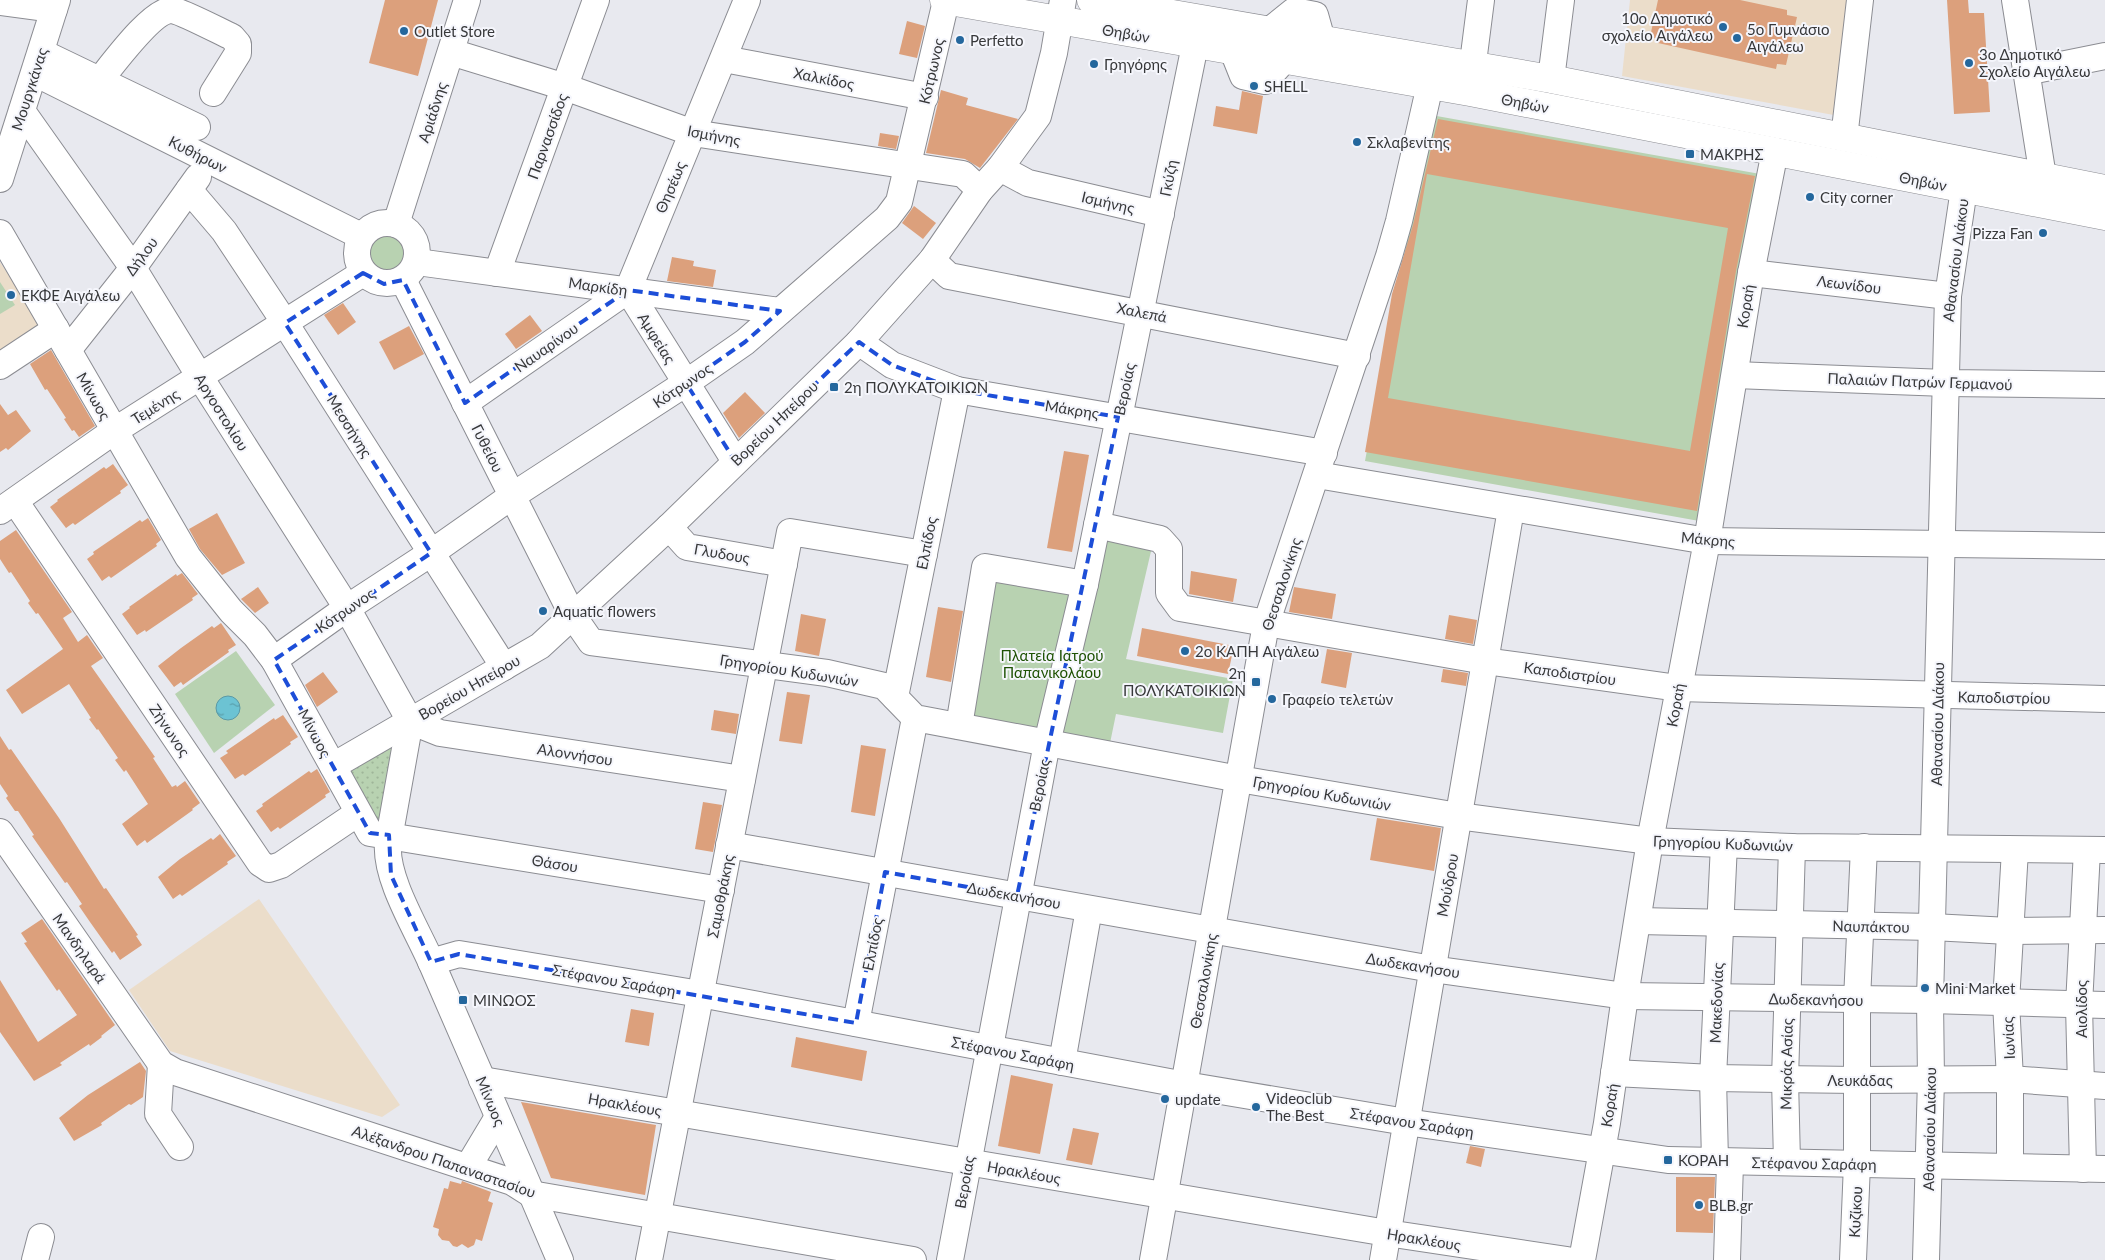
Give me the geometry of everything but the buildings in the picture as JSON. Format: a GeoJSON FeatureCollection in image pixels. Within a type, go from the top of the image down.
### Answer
{"type":"FeatureCollection","features":[{"type":"Feature","properties":{"kind":"main road","name":"Θηβών"},"geometry":{"type":"LineString","coordinates":[[945,0],[1062,11],[1195,45],[1430,85],[1471,79],[1551,79],[2105,189]]}},
{"type":"Feature","properties":{"kind":"main road","name":"Θηβών"},"geometry":{"type":"LineString","coordinates":[[1091,0],[1322,40],[1471,79],[1774,151],[2105,216]]}},
{"type":"Feature","properties":{"kind":"street","name":"Αριάδνης"},"geometry":{"type":"LineString","coordinates":[[396,224],[467,0]]}},
{"type":"Feature","properties":{"kind":"street","name":"Παρνασσίδος"},"geometry":{"type":"LineString","coordinates":[[497,272],[596,0]]}},
{"type":"Feature","properties":{"kind":"street","name":"Θησέως"},"geometry":{"type":"LineString","coordinates":[[628,290],[747,0]]}},
{"type":"Feature","properties":{"kind":"street","name":"Κότρωνος"},"geometry":{"type":"LineString","coordinates":[[274,660],[512,496],[686,383],[745,342],[887,218],[899,202],[909,166],[945,0]]}},
{"type":"Feature","properties":{"kind":"street"},"geometry":{"type":"LineString","coordinates":[[1471,79],[1481,0]]}},
{"type":"Feature","properties":{"kind":"street"},"geometry":{"type":"LineString","coordinates":[[1551,79],[1561,0]]}},
{"type":"Feature","properties":{"kind":"street"},"geometry":{"type":"LineString","coordinates":[[1844,138],[1860,0]]}},
{"type":"Feature","properties":{"kind":"street"},"geometry":{"type":"LineString","coordinates":[[2015,0],[2043,177]]}},
{"type":"Feature","properties":{"kind":"street"},"geometry":{"type":"LineString","coordinates":[[0,2],[55,4]]}},
{"type":"Feature","properties":{"kind":"street","name":"Μουργκάνας"},"geometry":{"type":"LineString","coordinates":[[0,178],[55,4]]}},
{"type":"Feature","properties":{"kind":"street"},"geometry":{"type":"LineString","coordinates":[[99,80],[150,21],[162,12],[174,10],[232,36],[238,44],[238,53],[214,93]]}},
{"type":"Feature","properties":{"kind":"street","name":"Βορείου Ηπείρου"},"geometry":{"type":"LineString","coordinates":[[333,766],[540,646],[669,527],[859,342],[932,260],[980,190],[1000,168],[1038,116],[1046,89],[1062,11]]}},
{"type":"Feature","properties":{"kind":"street","name":"Γκύζη"},"geometry":{"type":"LineString","coordinates":[[1141,312],[1195,45]]}},
{"type":"Feature","properties":{"kind":"street","name":"Ισμήνης"},"geometry":{"type":"LineString","coordinates":[[451,52],[565,88],[693,133],[963,174],[980,190]]}},
{"type":"Feature","properties":{"kind":"street"},"geometry":{"type":"LineString","coordinates":[[2026,72],[2105,56]]}},
{"type":"Feature","properties":{"kind":"street","name":"Χαλκίδος"},"geometry":{"type":"LineString","coordinates":[[724,59],[924,97]]}},
{"type":"Feature","properties":{"kind":"street"},"geometry":{"type":"LineString","coordinates":[[38,62],[99,80],[197,126]]}},
{"type":"Feature","properties":{"kind":"street","name":"Κυθήρων"},"geometry":{"type":"LineString","coordinates":[[38,62],[210,159],[361,236]]}},
{"type":"Feature","properties":{"kind":"street","name":"Θεσσαλονίκης"},"geometry":{"type":"LineString","coordinates":[[1153,1260],[1266,624],[1357,356],[1399,221],[1430,85]]}},
{"type":"Feature","properties":{"kind":"street","name":"Αργοστολίου"},"geometry":{"type":"LineString","coordinates":[[22,111],[133,268],[347,608],[410,721]]}},
{"type":"Feature","properties":{"kind":"street","name":"Κοραή"},"geometry":{"type":"LineString","coordinates":[[1582,1260],[1602,1151],[1650,841],[1707,541],[1751,273],[1774,151]]}},
{"type":"Feature","properties":{"kind":"street","name":"Δήλου"},"geometry":{"type":"LineString","coordinates":[[0,366],[62,340],[133,268],[210,159]]}},
{"type":"Feature","properties":{"kind":"street","name":"Ισμήνης"},"geometry":{"type":"LineString","coordinates":[[1000,168],[1028,183],[1161,214]]}},
{"type":"Feature","properties":{"kind":"street","name":"Αθανασίου Διάκου"},"geometry":{"type":"LineString","coordinates":[[1926,1260],[1931,1079],[1930,1000],[1948,296],[1964,189]]}},
{"type":"Feature","properties":{"kind":"street","name":"Μεσσήνης"},"geometry":{"type":"LineString","coordinates":[[189,190],[224,231],[285,322],[504,667]]}},
{"type":"Feature","properties":{"kind":"street"},"geometry":{"type":"LineString","coordinates":[[386,222],[396,224],[406,229],[413,237],[417,246],[410,271],[395,283],[384,284],[372,280],[363,273],[358,262],[357,247],[361,236],[376,224],[386,222]]}},
{"type":"Feature","properties":{"kind":"street","name":"Μίνωος"},"geometry":{"type":"LineString","coordinates":[[0,232],[188,557],[231,611],[255,635],[274,660],[370,833],[389,835],[387,855],[391,874],[560,1260]]}},
{"type":"Feature","properties":{"kind":"street","name":"Χαλεπά"},"geometry":{"type":"LineString","coordinates":[[932,260],[949,276],[1141,312],[1357,356]]}},
{"type":"Feature","properties":{"kind":"street","name":"Μαρκίδη"},"geometry":{"type":"LineString","coordinates":[[410,271],[497,272],[780,311]]}},
{"type":"Feature","properties":{"kind":"street","name":"Γυθείου"},"geometry":{"type":"LineString","coordinates":[[410,271],[465,403],[573,616]]}},
{"type":"Feature","properties":{"kind":"street","name":"Τεμένης"},"geometry":{"type":"LineString","coordinates":[[7,506],[114,431],[363,273]]}},
{"type":"Feature","properties":{"kind":"street","name":"Λεωνίδου"},"geometry":{"type":"LineString","coordinates":[[1751,273],[1948,296]]}},
{"type":"Feature","properties":{"kind":"street","name":"Αμφείας"},"geometry":{"type":"LineString","coordinates":[[628,290],[735,461]]}},
{"type":"Feature","properties":{"kind":"street","name":"Ναυαρίνου"},"geometry":{"type":"LineString","coordinates":[[465,403],[628,290]]}},
{"type":"Feature","properties":{"kind":"street","name":"Βεροίας"},"geometry":{"type":"LineString","coordinates":[[950,1260],[1047,743],[1086,584],[1118,416],[1141,312]]}},
{"type":"Feature","properties":{"kind":"street","name":"Μάκρης"},"geometry":{"type":"LineString","coordinates":[[859,342],[892,365],[957,390],[1118,416],[1511,509],[1707,541],[2105,546]]}},
{"type":"Feature","properties":{"kind":"street","name":"Παλαιών Πατρών Γερμανού"},"geometry":{"type":"LineString","coordinates":[[1735,375],[1946,383],[2105,385]]}},
{"type":"Feature","properties":{"kind":"street","name":"Ελπίδος"},"geometry":{"type":"LineString","coordinates":[[895,697],[957,390]]}},
{"type":"Feature","properties":{"kind":"street","name":"Ζήνωνος"},"geometry":{"type":"LineString","coordinates":[[7,506],[260,863],[269,869],[281,865],[358,814]]}},
{"type":"Feature","properties":{"kind":"street","name":"Μούδρου"},"geometry":{"type":"LineString","coordinates":[[1382,1260],[1511,509]]}},
{"type":"Feature","properties":{"kind":"street","name":"Καποδιστρίου"},"geometry":{"type":"LineString","coordinates":[[1097,525],[1160,539],[1170,549],[1169,593],[1180,608],[1266,624],[1485,661],[1678,688],[2105,699]]}},
{"type":"Feature","properties":{"kind":"street","name":"Γλυδους"},"geometry":{"type":"LineString","coordinates":[[669,527],[687,547],[784,564]]}},
{"type":"Feature","properties":{"kind":"street","name":"Σαμοθράκης"},"geometry":{"type":"LineString","coordinates":[[649,1260],[790,532],[924,554]]}},
{"type":"Feature","properties":{"kind":"street"},"geometry":{"type":"LineString","coordinates":[[959,726],[985,567],[1086,584]]}},
{"type":"Feature","properties":{"kind":"street","name":"Γρηγορίου Κυδωνιών"},"geometry":{"type":"LineString","coordinates":[[573,616],[591,642],[827,673],[884,686],[915,718],[1239,779],[1458,816],[1650,841],[1792,847],[2096,850]]}},
{"type":"Feature","properties":{"kind":"street","name":"Ελπίδος"},"geometry":{"type":"LineString","coordinates":[[856,1023],[915,718]]}},
{"type":"Feature","properties":{"kind":"street","name":"Βορείου Ηπείρου"},"geometry":{"type":"LineString","coordinates":[[389,835],[410,721]]}},
{"type":"Feature","properties":{"kind":"street","name":"Αλοννήσου"},"geometry":{"type":"LineString","coordinates":[[410,721],[440,733],[742,780]]}},
{"type":"Feature","properties":{"kind":"street","name":"Μανδηλαρά"},"geometry":{"type":"LineString","coordinates":[[0,832],[161,1064]]}},
{"type":"Feature","properties":{"kind":"street","name":"Θάσου"},"geometry":{"type":"LineString","coordinates":[[389,835],[721,890]]}},
{"type":"Feature","properties":{"kind":"street","name":"Μακεδονίας"},"geometry":{"type":"LineString","coordinates":[[1724,844],[1713,1078],[1723,1162],[1727,1260]]}},
{"type":"Feature","properties":{"kind":"street","name":"Δωδεκανήσου"},"geometry":{"type":"LineString","coordinates":[[730,845],[1432,969],[1625,996],[1930,1000],[2105,1005]]}},
{"type":"Feature","properties":{"kind":"street","name":"Μικράς Ασίας"},"geometry":{"type":"LineString","coordinates":[[1786,1162],[1785,1079],[1792,847]]}},
{"type":"Feature","properties":{"kind":"street","name":"Κυζίκου"},"geometry":{"type":"LineString","coordinates":[[1852,1260],[1857,1164],[1857,1000],[1864,847]]}},
{"type":"Feature","properties":{"kind":"street","name":"Ιωνίας"},"geometry":{"type":"LineString","coordinates":[[2010,1167],[2010,1079],[2006,1002],[2015,850]]}},
{"type":"Feature","properties":{"kind":"street","name":"Αιολίδος"},"geometry":{"type":"LineString","coordinates":[[2094,1169],[2094,1086],[2080,1005],[2094,930],[2096,850]]}},
{"type":"Feature","properties":{"kind":"street"},"geometry":{"type":"LineString","coordinates":[[1062,1062],[1089,909]]}},
{"type":"Feature","properties":{"kind":"street","name":"Ναυπάκτου"},"geometry":{"type":"LineString","coordinates":[[1638,921],[1932,927],[2010,931],[2094,930]]}},
{"type":"Feature","properties":{"kind":"street","name":"Στέφανου Σαράφη"},"geometry":{"type":"LineString","coordinates":[[431,962],[459,954],[700,994],[1185,1086],[1406,1122],[1668,1160],[2094,1169]]}},
{"type":"Feature","properties":{"kind":"street"},"geometry":{"type":"LineString","coordinates":[[161,1064],[158,1114],[180,1147]]}},
{"type":"Feature","properties":{"kind":"street","name":"Αλέξανδρου Παπαναστασίου"},"geometry":{"type":"LineString","coordinates":[[161,1064],[175,1072],[512,1182],[531,1194],[912,1260]]}},
{"type":"Feature","properties":{"kind":"street","name":"Λευκάδας"},"geometry":{"type":"LineString","coordinates":[[1614,1073],[1713,1078],[1857,1080],[2010,1079],[2094,1086]]}},
{"type":"Feature","properties":{"kind":"street","name":"Ηρακλέους"},"geometry":{"type":"LineString","coordinates":[[482,1080],[1387,1233],[1567,1260]]}},
{"type":"Feature","properties":{"kind":"street"},"geometry":{"type":"LineString","coordinates":[[468,1167],[498,1118]]}},
{"type":"Feature","properties":{"kind":"highlighted area"},"geometry":{"type":"Polygon","coordinates":[[[363,273],[384,284],[403,280],[465,403],[628,290],[780,311],[745,342],[686,383],[735,461],[859,342],[892,365],[957,390],[1118,417],[1017,896],[885,872],[856,1023],[459,954],[431,962],[391,875],[389,835],[370,833],[274,660],[431,553],[285,323],[363,273]]]}},
{"type":"Feature","properties":{"kind":"shaded area","name":"5ο Γυμνάσιο Αιγάλεω"},"geometry":{"type":"Polygon","coordinates":[[[1630,0],[1852,0],[1839,116],[1622,76],[1630,0]]]}},
{"type":"Feature","properties":{"kind":"shaded area","name":"ΕΚΦΕ Αιγάλεω"},"geometry":{"type":"Polygon","coordinates":[[[0,262],[43,327],[0,357],[0,262]]]}},
{"type":"Feature","properties":{"kind":"shaded area"},"geometry":{"type":"Polygon","coordinates":[[[259,899],[400,1105],[382,1117],[170,1051],[129,990],[259,899]]]}},
{"type":"Feature","properties":{"kind":"green space"},"geometry":{"type":"Polygon","coordinates":[[[1431,115],[1777,177],[1716,524],[1365,461],[1431,115]]]}},
{"type":"Feature","properties":{"kind":"green space"},"geometry":{"type":"Polygon","coordinates":[[[387,228],[405,235],[412,253],[405,271],[387,278],[369,271],[362,253],[369,235],[387,228]]]}},
{"type":"Feature","properties":{"kind":"green space"},"geometry":{"type":"Polygon","coordinates":[[[0,282],[15,305],[0,314],[0,282]]]}},
{"type":"Feature","properties":{"kind":"green space","name":"Πλατεία Ιατρού Παπανικολάου"},"geometry":{"type":"Polygon","coordinates":[[[1101,536],[1152,547],[1126,659],[1233,679],[1223,733],[1116,714],[1109,748],[966,722],[991,579],[1089,595],[1101,536]]]}},
{"type":"Feature","properties":{"kind":"green space"},"geometry":{"type":"Polygon","coordinates":[[[236,651],[275,705],[214,753],[175,694],[236,651]]]}},
{"type":"Feature","properties":{"kind":"green space"},"geometry":{"type":"Polygon","coordinates":[[[395,743],[381,821],[378,821],[349,769],[395,743]]]}},
{"type":"Feature","properties":{"kind":"water"},"geometry":{"type":"Polygon","coordinates":[[[228,696],[233,697],[239,703],[239,713],[233,719],[228,720],[223,719],[217,713],[216,708],[217,703],[223,697],[228,696]]]}},
{"type":"Feature","properties":{"kind":"place","name":"10ο Δημοτικό σχολείο Αιγάλεω"},"geometry":{"type":"Point","coordinates":[1723,27]}},
{"type":"Feature","properties":{"kind":"place","name":"Outlet Store"},"geometry":{"type":"Point","coordinates":[404,31]}},
{"type":"Feature","properties":{"kind":"place","name":"5ο Γυμνάσιο Αιγάλεω"},"geometry":{"type":"Point","coordinates":[1737,38]}},
{"type":"Feature","properties":{"kind":"place","name":"Perfetto"},"geometry":{"type":"Point","coordinates":[960,40]}},
{"type":"Feature","properties":{"kind":"place","name":"3ο Δημοτικό Σχολείο Αιγάλεω"},"geometry":{"type":"Point","coordinates":[1969,63]}},
{"type":"Feature","properties":{"kind":"place","name":"Γρηγόρης"},"geometry":{"type":"Point","coordinates":[1094,64]}},
{"type":"Feature","properties":{"kind":"place","name":"SHELL"},"geometry":{"type":"Point","coordinates":[1254,86]}},
{"type":"Feature","properties":{"kind":"place","name":"Σκλαβενίτης"},"geometry":{"type":"Point","coordinates":[1357,142]}},
{"type":"Feature","properties":{"kind":"place","name":"ΜΑΚΡΗΣ"},"geometry":{"type":"Point","coordinates":[1690,154]}},
{"type":"Feature","properties":{"kind":"place","name":"City corner"},"geometry":{"type":"Point","coordinates":[1810,197]}},
{"type":"Feature","properties":{"kind":"place","name":"Pizza Fan"},"geometry":{"type":"Point","coordinates":[2043,233]}},
{"type":"Feature","properties":{"kind":"place","name":"ΕΚΦΕ Αιγάλεω"},"geometry":{"type":"Point","coordinates":[11,295]}},
{"type":"Feature","properties":{"kind":"place","name":"2η ΠΟΛΥΚΑΤΟΙΚΙΏΝ"},"geometry":{"type":"Point","coordinates":[834,387]}},
{"type":"Feature","properties":{"kind":"place","name":"Aquatic flowers"},"geometry":{"type":"Point","coordinates":[543,611]}},
{"type":"Feature","properties":{"kind":"place","name":"2ο ΚΑΠΗ Αιγάλεω"},"geometry":{"type":"Point","coordinates":[1185,651]}},
{"type":"Feature","properties":{"kind":"place","name":"2η ΠΟΛΥΚΑΤΟΙΚΙΩΝ"},"geometry":{"type":"Point","coordinates":[1256,682]}},
{"type":"Feature","properties":{"kind":"place","name":"Γραφείο τελετών"},"geometry":{"type":"Point","coordinates":[1272,699]}},
{"type":"Feature","properties":{"kind":"place","name":"Mini Market"},"geometry":{"type":"Point","coordinates":[1925,988]}},
{"type":"Feature","properties":{"kind":"place","name":"ΜΙΝΩΟΣ"},"geometry":{"type":"Point","coordinates":[463,1000]}},
{"type":"Feature","properties":{"kind":"place","name":"update"},"geometry":{"type":"Point","coordinates":[1165,1099]}},
{"type":"Feature","properties":{"kind":"place","name":"Videoclub The Best"},"geometry":{"type":"Point","coordinates":[1256,1107]}},
{"type":"Feature","properties":{"kind":"place","name":"ΚΟΡΑΗ"},"geometry":{"type":"Point","coordinates":[1668,1160]}},
{"type":"Feature","properties":{"kind":"place","name":"BLB.gr"},"geometry":{"type":"Point","coordinates":[1699,1205]}}]}
